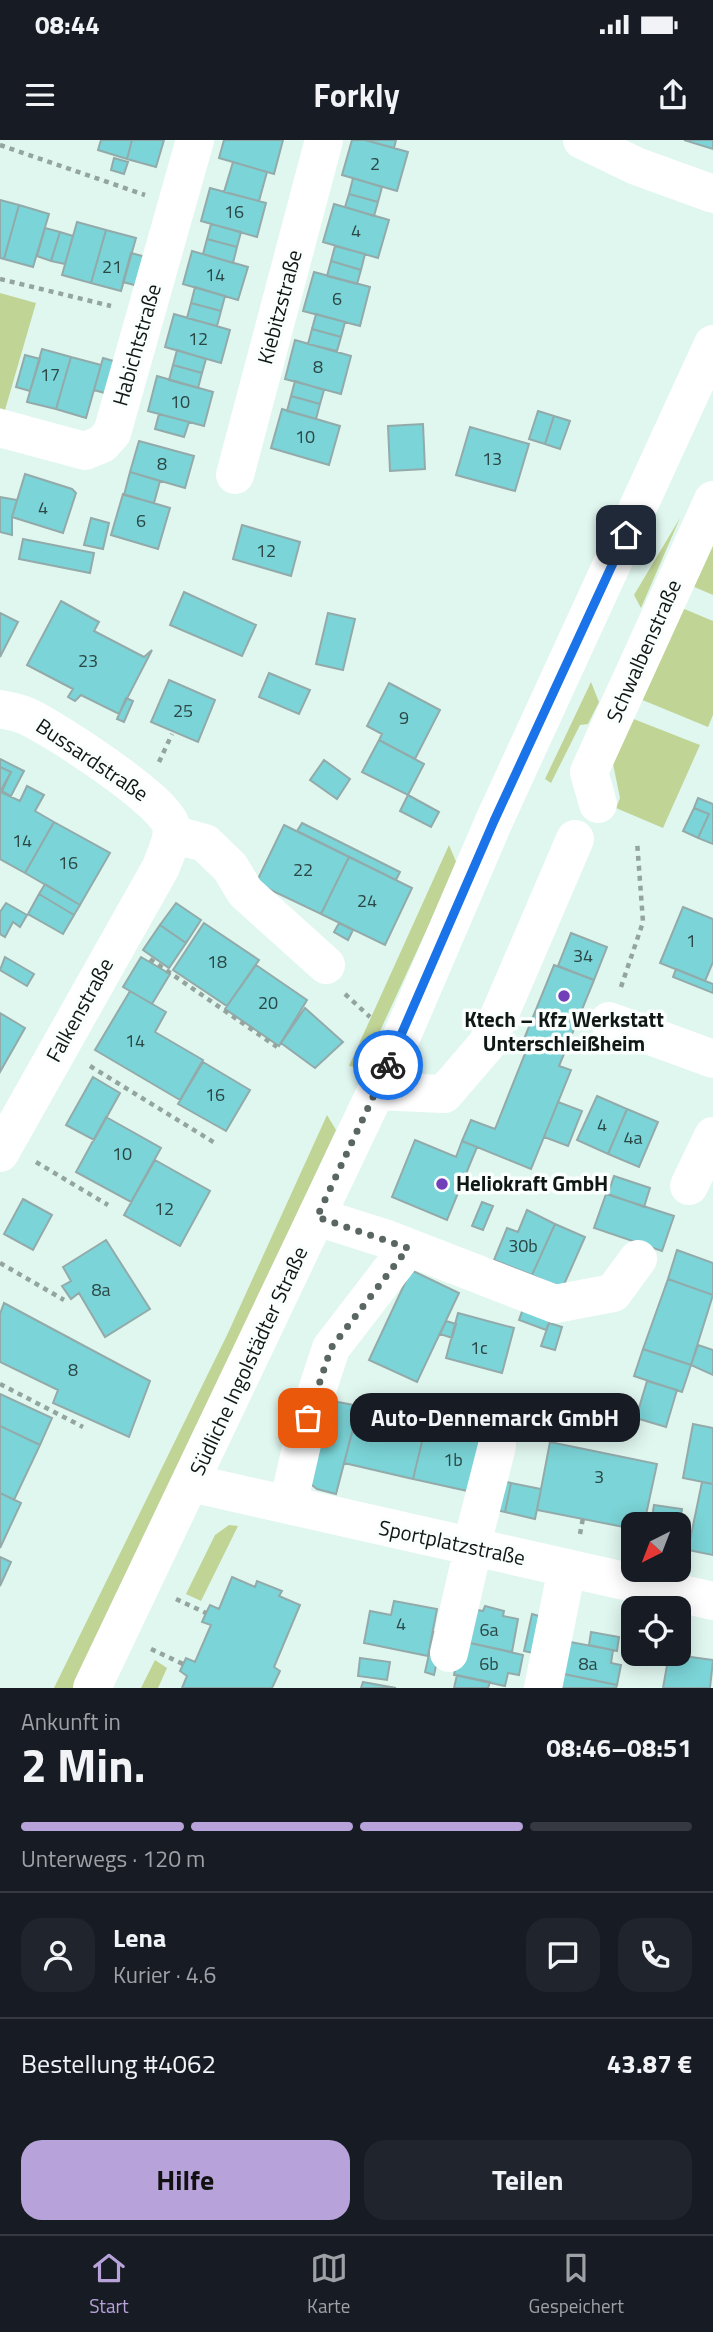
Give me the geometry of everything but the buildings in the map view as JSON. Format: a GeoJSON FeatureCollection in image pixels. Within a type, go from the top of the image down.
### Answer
{"type":"FeatureCollection","features":[{"type":"Feature","properties":{"kind":"street","name":"Habichtstraße"},"geometry":{"type":"LineString","coordinates":[[0,428],[85,451],[102,444],[112,433],[195,140]]}},
{"type":"Feature","properties":{"kind":"street","name":"Kiebitzstraße"},"geometry":{"type":"LineString","coordinates":[[235,474],[324,140]]}},
{"type":"Feature","properties":{"kind":"street"},"geometry":{"type":"LineString","coordinates":[[582,140],[631,174],[713,194]]}},
{"type":"Feature","properties":{"kind":"street","name":"Südliche Ingolstädter Straße"},"geometry":{"type":"LineString","coordinates":[[92,1688],[376,1091],[490,831],[713,344]]}},
{"type":"Feature","properties":{"kind":"street","name":"Schwalbenstraße"},"geometry":{"type":"LineString","coordinates":[[598,804],[589,772],[713,500]]}},
{"type":"Feature","properties":{"kind":"street","name":"Bussardstraße"},"geometry":{"type":"LineString","coordinates":[[0,709],[25,715],[69,740],[144,794],[171,822],[166,850]]}},
{"type":"Feature","properties":{"kind":"street"},"geometry":{"type":"LineString","coordinates":[[376,1091],[444,1094],[487,1044],[575,839]]}},
{"type":"Feature","properties":{"kind":"street"},"geometry":{"type":"LineString","coordinates":[[166,850],[205,843],[230,867],[245,892],[326,965]]}},
{"type":"Feature","properties":{"kind":"street","name":"Falkenstraße"},"geometry":{"type":"LineString","coordinates":[[3,1148],[121,938],[166,850]]}},
{"type":"Feature","properties":{"kind":"street"},"geometry":{"type":"LineString","coordinates":[[609,1021],[713,1059]]}},
{"type":"Feature","properties":{"kind":"street"},"geometry":{"type":"LineString","coordinates":[[689,1186],[713,1136]]}},
{"type":"Feature","properties":{"kind":"street"},"geometry":{"type":"LineString","coordinates":[[317,1217],[408,1248],[555,1304],[613,1293],[638,1259]]}},
{"type":"Feature","properties":{"kind":"street"},"geometry":{"type":"LineString","coordinates":[[288,1505],[308,1418],[331,1348],[408,1248]]}},
{"type":"Feature","properties":{"kind":"street"},"geometry":{"type":"LineString","coordinates":[[449,1653],[497,1446]]}},
{"type":"Feature","properties":{"kind":"street","name":"Sportplatzstraße"},"geometry":{"type":"LineString","coordinates":[[191,1483],[713,1601]]}},
{"type":"Feature","properties":{"kind":"street"},"geometry":{"type":"LineString","coordinates":[[543,1688],[567,1568]]}},
{"type":"Feature","properties":{"kind":"path"},"geometry":{"type":"LineString","coordinates":[[0,145],[177,205]]}},
{"type":"Feature","properties":{"kind":"path"},"geometry":{"type":"LineString","coordinates":[[0,279],[145,314]]}},
{"type":"Feature","properties":{"kind":"path"},"geometry":{"type":"LineString","coordinates":[[609,1021],[643,922],[637,841]]}},
{"type":"Feature","properties":{"kind":"path"},"geometry":{"type":"LineString","coordinates":[[121,938],[277,1047]]}},
{"type":"Feature","properties":{"kind":"path"},"geometry":{"type":"LineString","coordinates":[[60,1047],[215,1143]]}},
{"type":"Feature","properties":{"kind":"path"},"geometry":{"type":"LineString","coordinates":[[3,1148],[108,1205]]}},
{"type":"Feature","properties":{"kind":"path"},"geometry":{"type":"LineString","coordinates":[[0,1263],[64,1300]]}},
{"type":"Feature","properties":{"kind":"path"},"geometry":{"type":"LineString","coordinates":[[0,1384],[83,1427]]}},
{"type":"Feature","properties":{"kind":"path"},"geometry":{"type":"LineString","coordinates":[[176,1599],[206,1613]]}},
{"type":"Feature","properties":{"kind":"path"},"geometry":{"type":"LineString","coordinates":[[151,1648],[183,1664]]}},
{"type":"Feature","properties":{"kind":"green space"},"geometry":{"type":"Polygon","coordinates":[[[0,293],[36,303],[5,410],[0,408],[0,293]]]}},
{"type":"Feature","properties":{"kind":"green space"},"geometry":{"type":"Polygon","coordinates":[[[680,518],[641,608],[634,595],[680,518]]]}},
{"type":"Feature","properties":{"kind":"green space"},"geometry":{"type":"Polygon","coordinates":[[[713,541],[713,595],[692,586],[713,541]]]}},
{"type":"Feature","properties":{"kind":"green space"},"geometry":{"type":"Polygon","coordinates":[[[682,608],[713,621],[713,715],[708,727],[640,699],[682,608]]]}},
{"type":"Feature","properties":{"kind":"green space"},"geometry":{"type":"Polygon","coordinates":[[[591,682],[599,702],[588,724],[580,725],[551,783],[545,779],[591,682]]]}},
{"type":"Feature","properties":{"kind":"green space"},"geometry":{"type":"Polygon","coordinates":[[[631,718],[700,745],[663,828],[616,808],[620,798],[612,759],[631,718]]]}},
{"type":"Feature","properties":{"kind":"green space"},"geometry":{"type":"Polygon","coordinates":[[[449,845],[457,864],[363,1068],[349,1066],[449,845]]]}},
{"type":"Feature","properties":{"kind":"green space"},"geometry":{"type":"Polygon","coordinates":[[[327,1115],[336,1130],[126,1582],[73,1688],[54,1688],[228,1333],[327,1115]]]}},
{"type":"Feature","properties":{"kind":"green space"},"geometry":{"type":"Polygon","coordinates":[[[229,1525],[238,1526],[201,1601],[186,1594],[215,1535],[229,1525]]]}},
{"type":"Feature","properties":{"kind":"green space"},"geometry":{"type":"Polygon","coordinates":[[[155,1660],[167,1668],[158,1688],[141,1688],[155,1660]]]}},
{"type":"Feature","properties":{"kind":"way so far"},"geometry":{"type":"LineString","coordinates":[[308,1418],[331,1348],[408,1248],[317,1217],[388,1065]]}},
{"type":"Feature","properties":{"kind":"place","name":"Ktech – Kfz Werkstatt Unterschleißheim"},"geometry":{"type":"Point","coordinates":[564,996]}},
{"type":"Feature","properties":{"kind":"place","name":"Heliokraft GmbH"},"geometry":{"type":"Point","coordinates":[442,1184]}},
{"type":"Feature","properties":{"kind":"place","name":"Auto-Dennemarck GmbH"},"geometry":{"type":"Point","coordinates":[308,1418]}},
{"type":"Feature","properties":{"kind":"route"},"geometry":{"type":"LineString","coordinates":[[388,1065],[494,821],[626,535]]}}]}
